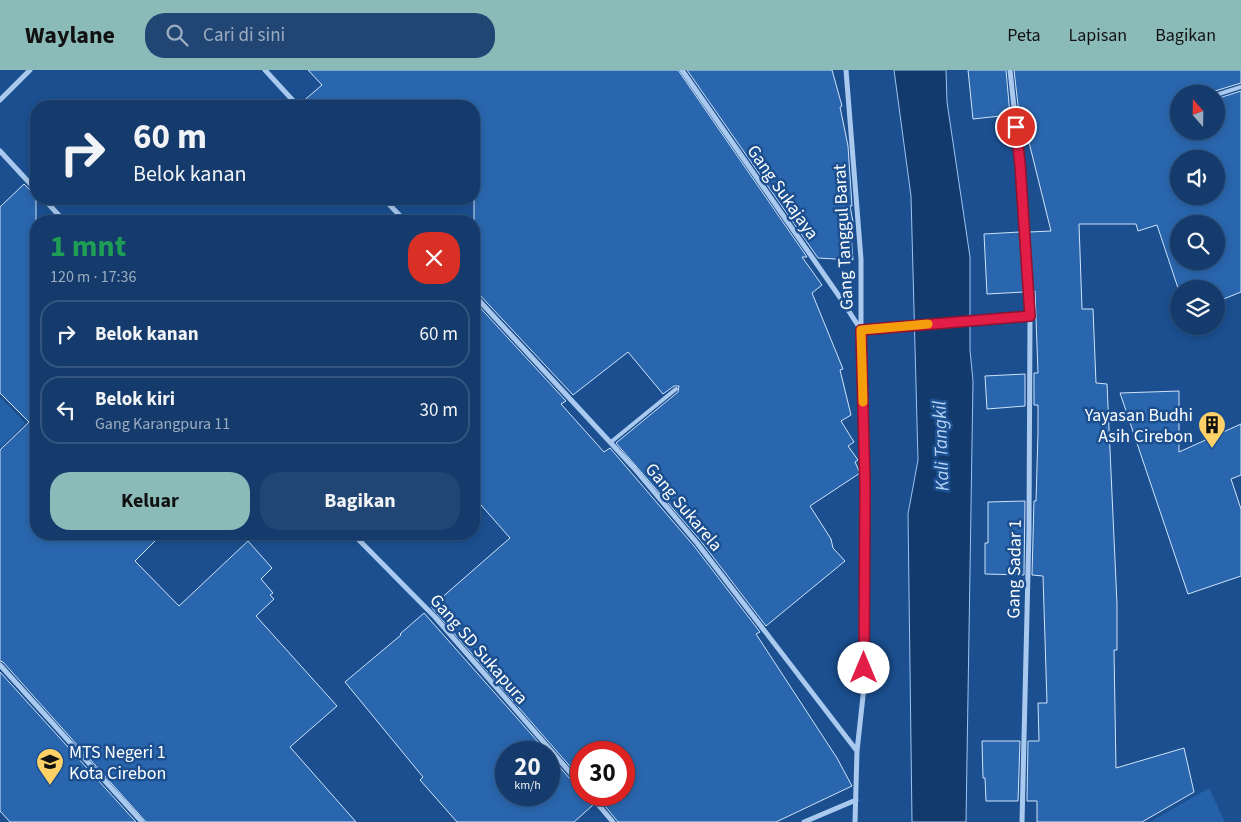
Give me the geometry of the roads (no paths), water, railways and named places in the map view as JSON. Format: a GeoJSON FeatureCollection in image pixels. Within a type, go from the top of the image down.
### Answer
{"type":"FeatureCollection","features":[{"type":"Feature","properties":{"kind":"street"},"geometry":{"type":"LineString","coordinates":[[0,100],[30,70]]}},
{"type":"Feature","properties":{"kind":"street"},"geometry":{"type":"LineString","coordinates":[[265,70],[292,100]]}},
{"type":"Feature","properties":{"kind":"street","name":"Gang Sukajaya"},"geometry":{"type":"LineString","coordinates":[[682,70],[861,330]]}},
{"type":"Feature","properties":{"kind":"street","name":"Gang Tanggul Barat"},"geometry":{"type":"LineString","coordinates":[[846,70],[861,259],[865,486],[864,687],[857,751],[855,822]]}},
{"type":"Feature","properties":{"kind":"street","name":"Gang Sadar 1"},"geometry":{"type":"LineString","coordinates":[[1010,70],[1020,164],[1030,316],[1029,530],[1022,822]]}},
{"type":"Feature","properties":{"kind":"street"},"geometry":{"type":"LineString","coordinates":[[0,151],[30,184]]}},
{"type":"Feature","properties":{"kind":"street"},"geometry":{"type":"LineString","coordinates":[[49,205],[59,215]]}},
{"type":"Feature","properties":{"kind":"street"},"geometry":{"type":"LineString","coordinates":[[390,205],[399,215]]}},
{"type":"Feature","properties":{"kind":"street","name":"Gang Sukarela"},"geometry":{"type":"LineString","coordinates":[[480,301],[610,442],[698,543],[857,751]]}},
{"type":"Feature","properties":{"kind":"street"},"geometry":{"type":"LineString","coordinates":[[861,330],[1030,316]]}},
{"type":"Feature","properties":{"kind":"street","name":"Gang SD Sukapura"},"geometry":{"type":"LineString","coordinates":[[359,540],[435,617],[570,773]]}},
{"type":"Feature","properties":{"kind":"street"},"geometry":{"type":"LineString","coordinates":[[0,665],[142,822]]}},
{"type":"Feature","properties":{"kind":"street"},"geometry":{"type":"LineString","coordinates":[[804,822],[856,800]]}},
{"type":"Feature","properties":{"kind":"street"},"geometry":{"type":"LineString","coordinates":[[599,806],[613,822]]}},
{"type":"Feature","properties":{"kind":"lane"},"geometry":{"type":"LineString","coordinates":[[1225,92],[1241,87]]}},
{"type":"Feature","properties":{"kind":"lane"},"geometry":{"type":"LineString","coordinates":[[610,442],[676,389]]}},
{"type":"Feature","properties":{"kind":"water","name":"Kali Tangkil"},"geometry":{"type":"Polygon","coordinates":[[[894,70],[946,70],[947,102],[970,257],[970,350],[973,381],[966,822],[912,822],[908,514],[918,460],[911,196],[894,70]]]}},
{"type":"Feature","properties":{"kind":"place","name":"Yayasan Budhi Asih Cirebon"},"geometry":{"type":"Point","coordinates":[1212,449]}},
{"type":"Feature","properties":{"kind":"place","name":"MTS Negeri 1 Kota Cirebon"},"geometry":{"type":"Point","coordinates":[50,786]}}]}
